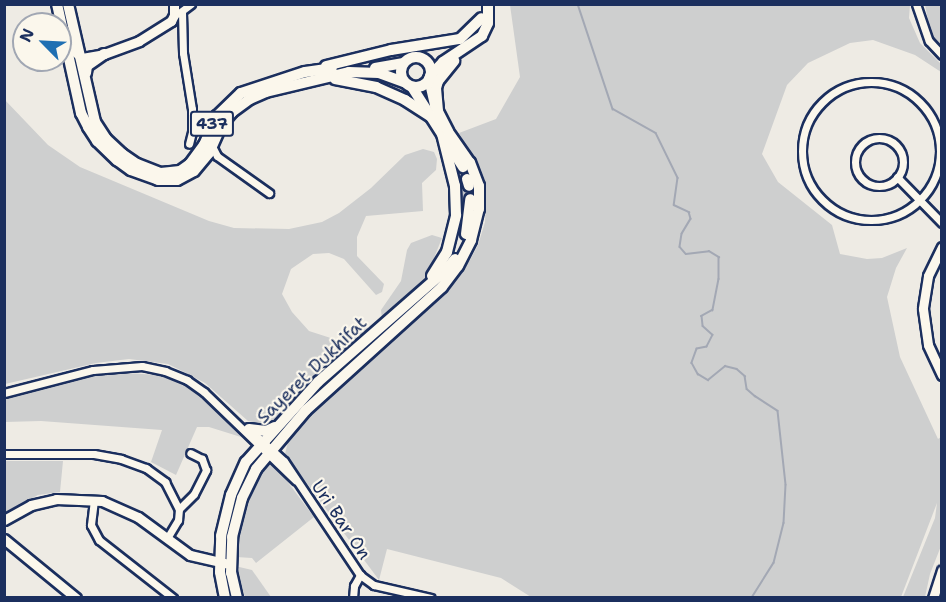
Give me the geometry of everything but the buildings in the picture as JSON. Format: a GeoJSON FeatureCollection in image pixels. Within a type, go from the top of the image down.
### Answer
{"type":"FeatureCollection","features":[{"type":"Feature","properties":{"kind":"main road","name":"437"},"geometry":{"type":"LineString","coordinates":[[57,4],[86,76],[95,122],[106,139],[137,164],[160,173],[180,171],[190,164],[204,146],[217,117],[240,93],[304,72],[355,66],[388,68],[404,63]]}},
{"type":"Feature","properties":{"kind":"main road","name":"437"},"geometry":{"type":"LineString","coordinates":[[68,4],[76,51],[73,74],[81,113],[88,128],[106,151],[131,170],[168,181],[186,177],[204,161],[222,124],[250,99],[319,77],[361,72],[389,75],[408,84]]}},
{"type":"Feature","properties":{"kind":"main road"},"geometry":{"type":"LineString","coordinates":[[434,114],[401,73],[404,63],[412,58],[434,59],[460,48],[475,35],[482,18],[482,4]]}},
{"type":"Feature","properties":{"kind":"main road"},"geometry":{"type":"LineString","coordinates":[[434,114],[438,81],[446,68],[485,30],[488,4]]}},
{"type":"Feature","properties":{"kind":"main road"},"geometry":{"type":"LineString","coordinates":[[304,72],[391,50],[454,41],[469,32],[482,18]]}},
{"type":"Feature","properties":{"kind":"main road"},"geometry":{"type":"LineString","coordinates":[[408,84],[420,86],[443,62],[471,46]]}},
{"type":"Feature","properties":{"kind":"main road"},"geometry":{"type":"LineString","coordinates":[[76,51],[99,55]]}},
{"type":"Feature","properties":{"kind":"main road"},"geometry":{"type":"LineString","coordinates":[[86,76],[87,66],[99,55]]}},
{"type":"Feature","properties":{"kind":"main road"},"geometry":{"type":"LineString","coordinates":[[422,58],[429,66],[434,114],[460,168]]}},
{"type":"Feature","properties":{"kind":"main road"},"geometry":{"type":"LineString","coordinates":[[319,77],[376,87],[434,114]]}},
{"type":"Feature","properties":{"kind":"main road","name":"Sayeret Dukhifat"},"geometry":{"type":"LineString","coordinates":[[225,597],[225,561],[221,536],[231,495],[246,462],[442,287],[458,266],[471,240],[480,198],[476,174],[434,114]]}},
{"type":"Feature","properties":{"kind":"main road"},"geometry":{"type":"LineString","coordinates":[[419,293],[447,252],[454,229],[455,186],[444,138]]}},
{"type":"Feature","properties":{"kind":"main road","name":"Sayeret Dukhifat"},"geometry":{"type":"LineString","coordinates":[[265,447],[275,427],[318,382],[430,284],[455,247],[467,199]]}},
{"type":"Feature","properties":{"kind":"main road"},"geometry":{"type":"LineString","coordinates":[[249,429],[266,431],[275,427]]}},
{"type":"Feature","properties":{"kind":"main road","name":"Sayeret Dukhifat"},"geometry":{"type":"LineString","coordinates":[[225,561],[237,597]]}},
{"type":"Feature","properties":{"kind":"street"},"geometry":{"type":"LineString","coordinates":[[174,4],[178,13],[192,109],[192,132],[189,144]]}},
{"type":"Feature","properties":{"kind":"street"},"geometry":{"type":"LineString","coordinates":[[99,55],[157,31],[191,4]]}},
{"type":"Feature","properties":{"kind":"street"},"geometry":{"type":"LineString","coordinates":[[916,4],[929,41],[942,55]]}},
{"type":"Feature","properties":{"kind":"street"},"geometry":{"type":"LineString","coordinates":[[73,74],[76,51]]}},
{"type":"Feature","properties":{"kind":"street"},"geometry":{"type":"LineString","coordinates":[[871,81],[895,86],[920,102],[937,131],[940,156],[935,180],[920,201],[895,216],[879,220],[845,216],[830,207],[816,194],[803,166],[804,133],[816,108],[843,87],[871,81]]}},
{"type":"Feature","properties":{"kind":"street"},"geometry":{"type":"LineString","coordinates":[[875,138],[892,141],[903,158],[897,177],[884,185],[875,186],[861,179],[855,165],[859,147],[875,138]]}},
{"type":"Feature","properties":{"kind":"street"},"geometry":{"type":"LineString","coordinates":[[212,145],[217,156],[269,193]]}},
{"type":"Feature","properties":{"kind":"street"},"geometry":{"type":"LineString","coordinates":[[204,161],[213,155],[217,156]]}},
{"type":"Feature","properties":{"kind":"street"},"geometry":{"type":"LineString","coordinates":[[897,177],[942,223]]}},
{"type":"Feature","properties":{"kind":"street"},"geometry":{"type":"LineString","coordinates":[[942,247],[928,276],[923,309],[928,345],[942,375]]}},
{"type":"Feature","properties":{"kind":"street"},"geometry":{"type":"LineString","coordinates":[[4,393],[93,370],[141,366],[187,380],[204,392],[265,447]]}},
{"type":"Feature","properties":{"kind":"street"},"geometry":{"type":"LineString","coordinates":[[229,416],[249,429],[265,447]]}},
{"type":"Feature","properties":{"kind":"street","name":"Uri Bar On"},"geometry":{"type":"LineString","coordinates":[[265,447],[295,480],[360,575],[374,585],[431,597]]}},
{"type":"Feature","properties":{"kind":"street"},"geometry":{"type":"LineString","coordinates":[[179,509],[194,494],[206,470],[202,459],[190,453]]}},
{"type":"Feature","properties":{"kind":"street"},"geometry":{"type":"LineString","coordinates":[[4,454],[94,454],[136,463],[165,482],[179,509],[178,519],[167,538]]}},
{"type":"Feature","properties":{"kind":"street"},"geometry":{"type":"LineString","coordinates":[[4,520],[31,506],[56,499],[94,500],[122,508],[182,549],[225,561]]}},
{"type":"Feature","properties":{"kind":"street"},"geometry":{"type":"LineString","coordinates":[[94,500],[91,525],[99,540],[173,597]]}},
{"type":"Feature","properties":{"kind":"street"},"geometry":{"type":"LineString","coordinates":[[4,538],[76,597]]}},
{"type":"Feature","properties":{"kind":"street"},"geometry":{"type":"LineString","coordinates":[[933,597],[942,570]]}},
{"type":"Feature","properties":{"kind":"street"},"geometry":{"type":"LineString","coordinates":[[353,597],[354,586],[360,575]]}},
{"type":"Feature","properties":{"kind":"shaded area"},"geometry":{"type":"Polygon","coordinates":[[[510,5],[910,5],[909,18],[920,43],[941,64],[941,72],[915,55],[873,40],[850,43],[808,63],[787,85],[762,154],[778,182],[832,225],[840,254],[867,259],[882,258],[907,248],[896,268],[887,297],[900,357],[938,439],[941,437],[941,546],[930,574],[925,597],[903,597],[935,518],[937,503],[901,597],[531,597],[501,578],[387,549],[379,580],[285,454],[289,438],[270,425],[248,421],[205,383],[186,373],[168,364],[129,359],[96,363],[5,384],[4,99],[48,145],[80,167],[209,221],[234,228],[289,229],[322,222],[339,213],[371,188],[405,155],[423,149],[434,152],[437,159],[436,170],[422,183],[423,211],[366,216],[357,237],[357,256],[384,284],[382,292],[376,295],[344,259],[329,253],[313,254],[291,269],[282,294],[292,312],[309,331],[340,341],[354,335],[365,323],[369,330],[382,319],[381,310],[401,281],[407,250],[411,243],[432,235],[442,238],[430,268],[448,283],[470,260],[478,245],[485,222],[484,178],[459,133],[496,119],[520,77],[510,5]]]}},
{"type":"Feature","properties":{"kind":"shaded area"},"geometry":{"type":"Polygon","coordinates":[[[925,5],[941,5],[941,48],[931,34],[925,5]]]}},
{"type":"Feature","properties":{"kind":"shaded area"},"geometry":{"type":"Polygon","coordinates":[[[125,373],[159,375],[182,384],[208,403],[241,437],[209,427],[197,427],[176,475],[151,462],[162,430],[41,421],[5,422],[5,399],[91,376],[125,373]]]}},
{"type":"Feature","properties":{"kind":"shaded area"},"geometry":{"type":"Polygon","coordinates":[[[5,461],[63,461],[60,492],[38,495],[5,512],[5,461]]]}},
{"type":"Feature","properties":{"kind":"shaded area"},"geometry":{"type":"Polygon","coordinates":[[[269,463],[278,469],[314,517],[256,563],[252,558],[236,557],[239,533],[253,483],[260,471],[269,463]]]}},
{"type":"Feature","properties":{"kind":"shaded area"},"geometry":{"type":"Polygon","coordinates":[[[235,566],[252,570],[271,597],[245,597],[235,566]]]}},
{"type":"Feature","properties":{"kind":"waterway"},"geometry":{"type":"LineString","coordinates":[[578,4],[613,109],[656,133],[678,178],[674,205],[689,212],[691,219],[682,234],[680,247],[686,254],[709,251],[719,257],[719,279],[713,310],[702,316],[703,326],[713,335],[707,347],[697,349],[692,363],[698,374],[708,380],[725,366],[737,369],[745,376],[747,389],[778,411],[786,485],[784,523],[774,563],[752,598]]}},
{"type":"Feature","properties":{"kind":"tunnel"},"geometry":{"type":"LineString","coordinates":[[458,168],[461,181]]}},
{"type":"Feature","properties":{"kind":"tunnel"},"geometry":{"type":"LineString","coordinates":[[462,187],[464,199]]}}]}
